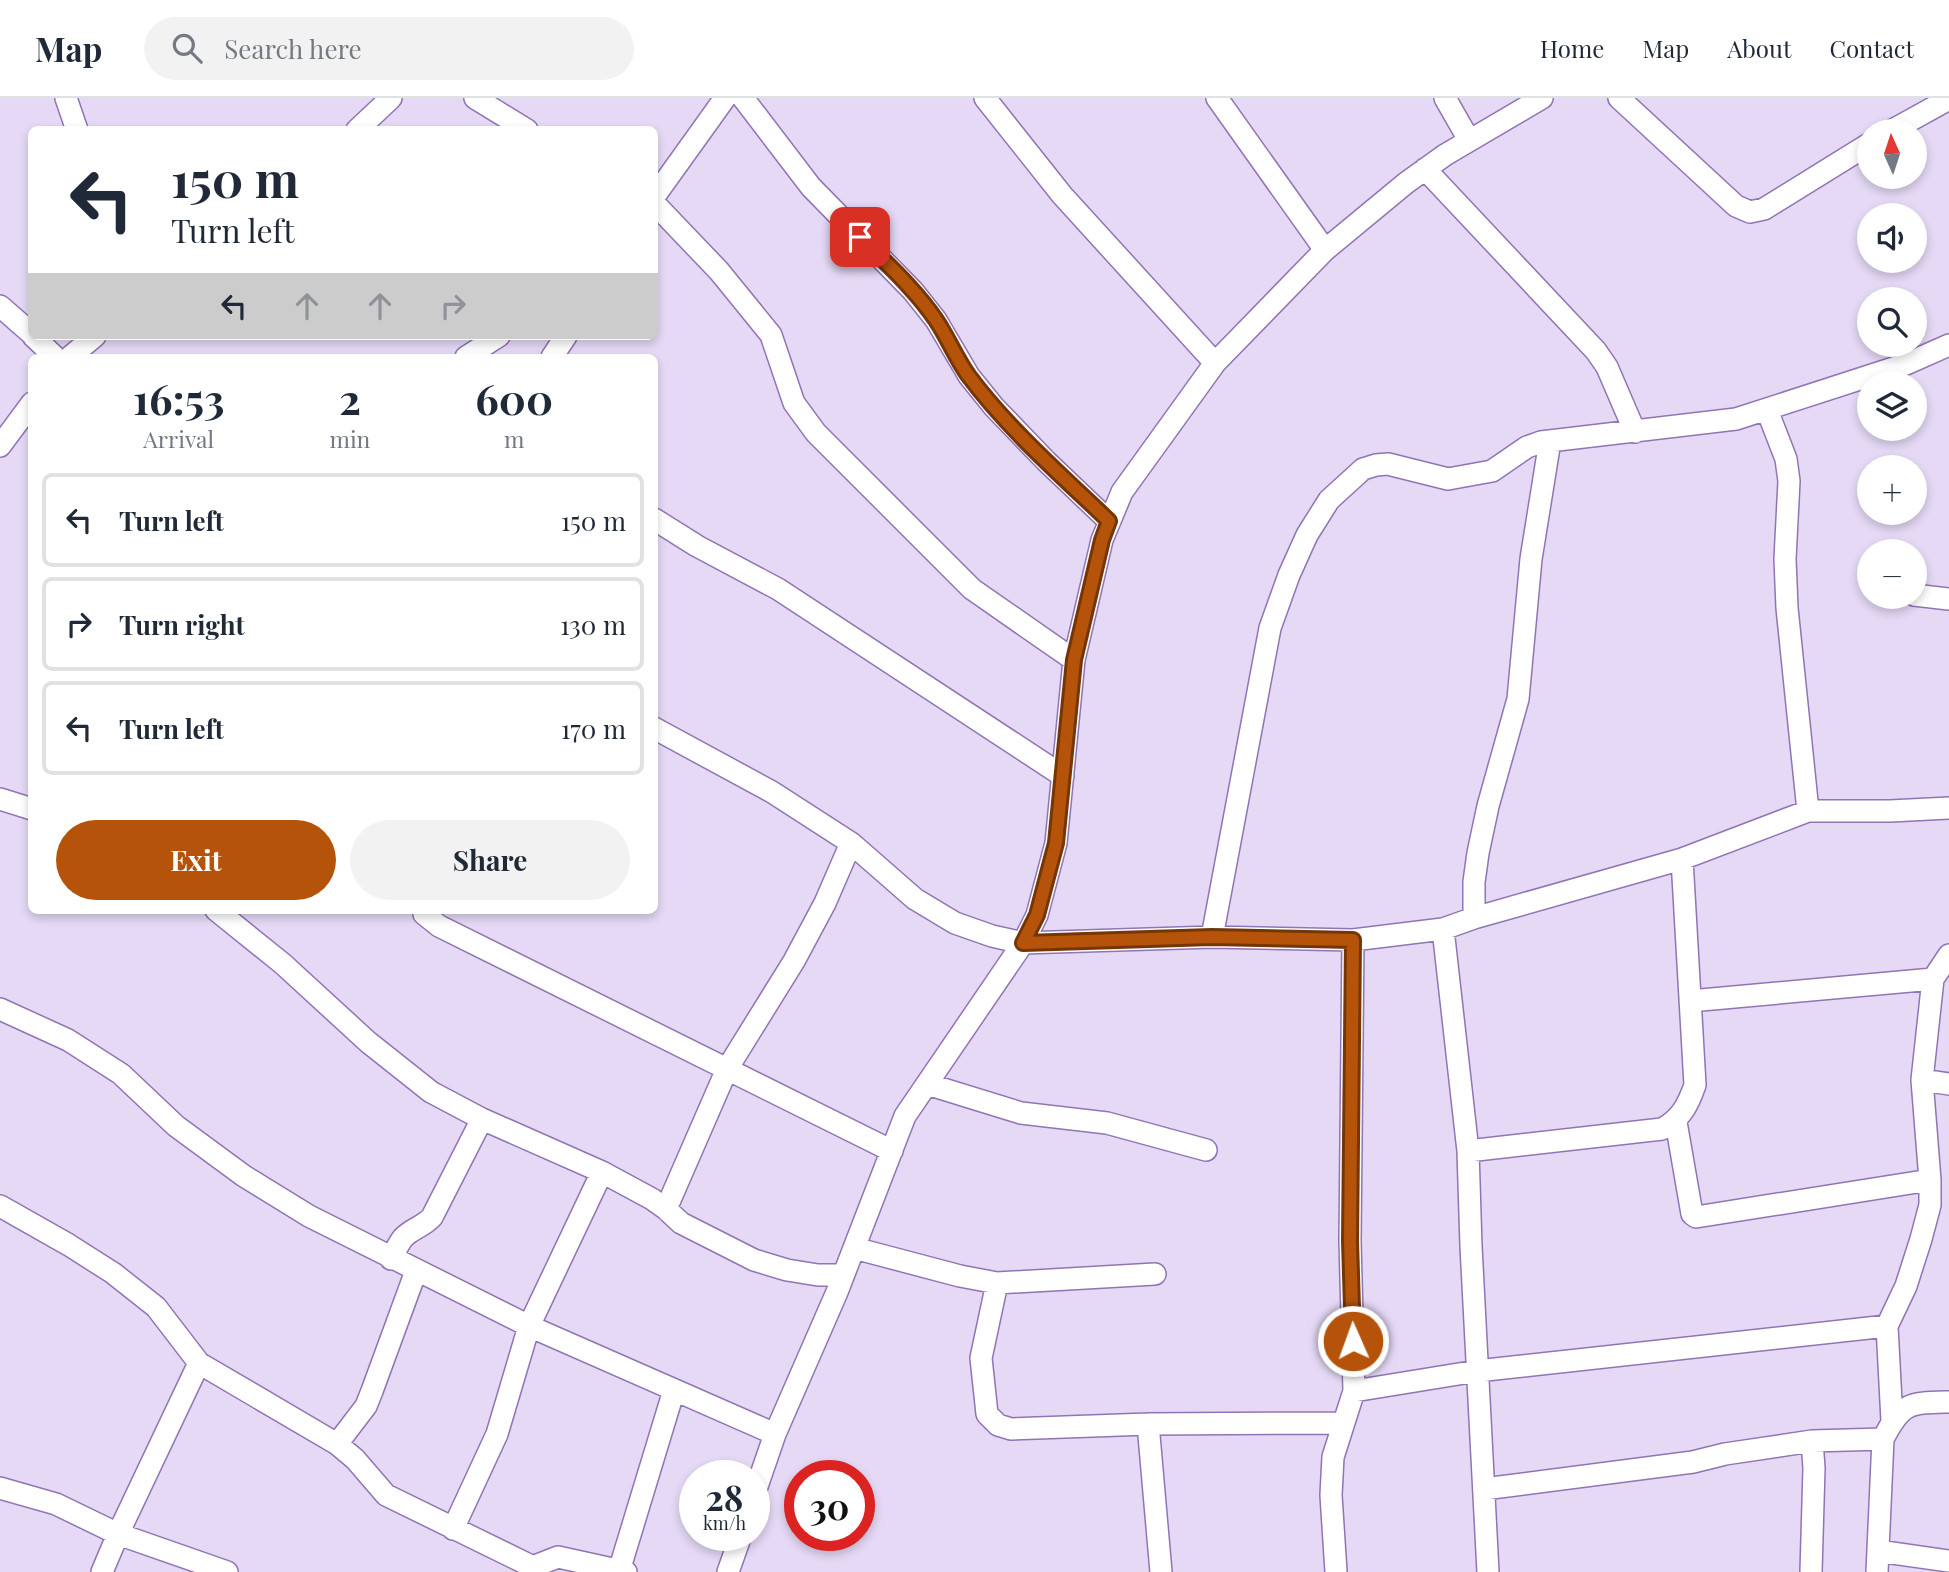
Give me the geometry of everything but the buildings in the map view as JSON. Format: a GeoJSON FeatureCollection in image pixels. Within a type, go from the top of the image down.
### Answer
{"type":"FeatureCollection","features":[{"type":"Feature","properties":{"kind":"street"},"geometry":{"type":"LineString","coordinates":[[65,98],[76,126]]}},
{"type":"Feature","properties":{"kind":"street"},"geometry":{"type":"LineString","coordinates":[[361,126],[391,98]]}},
{"type":"Feature","properties":{"kind":"street"},"geometry":{"type":"LineString","coordinates":[[475,98],[520,126]]}},
{"type":"Feature","properties":{"kind":"street"},"geometry":{"type":"LineString","coordinates":[[658,191],[725,98]]}},
{"type":"Feature","properties":{"kind":"street"},"geometry":{"type":"LineString","coordinates":[[743,98],[811,187],[913,291],[936,320],[969,376],[994,407],[1109,521]]}},
{"type":"Feature","properties":{"kind":"street"},"geometry":{"type":"LineString","coordinates":[[985,98],[1062,195],[1215,363]]}},
{"type":"Feature","properties":{"kind":"street"},"geometry":{"type":"LineString","coordinates":[[1217,98],[1325,250]]}},
{"type":"Feature","properties":{"kind":"street"},"geometry":{"type":"LineString","coordinates":[[1445,98],[1469,140]]}},
{"type":"Feature","properties":{"kind":"street"},"geometry":{"type":"LineString","coordinates":[[766,1460],[854,1248],[905,1116],[1023,943],[1037,915],[1056,843],[1074,660],[1096,564],[1109,521],[1122,492],[1215,363],[1325,250],[1425,169],[1542,98]]}},
{"type":"Feature","properties":{"kind":"street"},"geometry":{"type":"LineString","coordinates":[[1619,98],[1737,206],[1750,212],[1764,209],[1857,151]]}},
{"type":"Feature","properties":{"kind":"street"},"geometry":{"type":"LineString","coordinates":[[1918,119],[1947,106]]}},
{"type":"Feature","properties":{"kind":"street"},"geometry":{"type":"LineString","coordinates":[[1425,169],[1596,351],[1607,367],[1634,432]]}},
{"type":"Feature","properties":{"kind":"street"},"geometry":{"type":"LineString","coordinates":[[658,207],[719,271],[771,335],[794,403],[816,433],[971,589],[1074,660]]}},
{"type":"Feature","properties":{"kind":"street"},"geometry":{"type":"LineString","coordinates":[[0,306],[28,331]]}},
{"type":"Feature","properties":{"kind":"street"},"geometry":{"type":"LineString","coordinates":[[37,340],[52,354]]}},
{"type":"Feature","properties":{"kind":"street"},"geometry":{"type":"LineString","coordinates":[[74,354],[90,340]]}},
{"type":"Feature","properties":{"kind":"street"},"geometry":{"type":"LineString","coordinates":[[472,354],[493,340]]}},
{"type":"Feature","properties":{"kind":"street"},"geometry":{"type":"LineString","coordinates":[[1212,937],[1270,628],[1307,535],[1329,500],[1363,469],[1376,464],[1388,464],[1448,479],[1492,471],[1527,447],[1550,441],[1736,419],[1906,364],[1949,345]]}},
{"type":"Feature","properties":{"kind":"street"},"geometry":{"type":"LineString","coordinates":[[0,446],[28,408]]}},
{"type":"Feature","properties":{"kind":"street"},"geometry":{"type":"LineString","coordinates":[[1767,410],[1786,459],[1789,481],[1785,559],[1787,608],[1808,811]]}},
{"type":"Feature","properties":{"kind":"street"},"geometry":{"type":"LineString","coordinates":[[1474,918],[1474,882],[1478,853],[1488,806],[1518,699],[1531,559],[1550,441]]}},
{"type":"Feature","properties":{"kind":"street"},"geometry":{"type":"LineString","coordinates":[[658,522],[697,546],[778,589],[1063,776]]}},
{"type":"Feature","properties":{"kind":"street"},"geometry":{"type":"LineString","coordinates":[[1927,596],[1949,599]]}},
{"type":"Feature","properties":{"kind":"street"},"geometry":{"type":"LineString","coordinates":[[658,730],[772,792],[851,844],[915,899],[955,923],[1023,943],[1212,937],[1353,940],[1443,929],[1682,859],[1808,811],[1949,808]]}},
{"type":"Feature","properties":{"kind":"street"},"geometry":{"type":"LineString","coordinates":[[0,799],[28,808]]}},
{"type":"Feature","properties":{"kind":"street"},"geometry":{"type":"LineString","coordinates":[[666,1209],[727,1069],[794,961],[825,904],[851,844]]}},
{"type":"Feature","properties":{"kind":"street"},"geometry":{"type":"LineString","coordinates":[[1468,1151],[1662,1129],[1676,1122],[1689,1102],[1695,1085],[1682,859]]}},
{"type":"Feature","properties":{"kind":"street"},"geometry":{"type":"LineString","coordinates":[[221,914],[284,964],[368,1042],[431,1092],[482,1119],[602,1172],[666,1209],[681,1223],[754,1260],[787,1270],[818,1275],[843,1275]]}},
{"type":"Feature","properties":{"kind":"street"},"geometry":{"type":"LineString","coordinates":[[424,914],[439,926],[891,1151]]}},
{"type":"Feature","properties":{"kind":"street"},"geometry":{"type":"LineString","coordinates":[[1443,929],[1468,1151],[1488,1572]]}},
{"type":"Feature","properties":{"kind":"street"},"geometry":{"type":"LineString","coordinates":[[1336,1572],[1331,1495],[1334,1457],[1354,1391],[1350,1241],[1353,940]]}},
{"type":"Feature","properties":{"kind":"street"},"geometry":{"type":"LineString","coordinates":[[1949,955],[1933,978],[1922,1080],[1930,1205],[1906,1286],[1887,1326],[1888,1430],[1877,1561],[1949,1562]]}},
{"type":"Feature","properties":{"kind":"street"},"geometry":{"type":"LineString","coordinates":[[1690,1001],[1933,978]]}},
{"type":"Feature","properties":{"kind":"street"},"geometry":{"type":"LineString","coordinates":[[0,1009],[68,1040],[121,1074],[176,1126],[244,1177],[309,1216],[529,1326],[775,1434]]}},
{"type":"Feature","properties":{"kind":"street"},"geometry":{"type":"LineString","coordinates":[[1922,1080],[1949,1084]]}},
{"type":"Feature","properties":{"kind":"street"},"geometry":{"type":"LineString","coordinates":[[927,1084],[1021,1113],[1107,1123],[1206,1150]]}},
{"type":"Feature","properties":{"kind":"street"},"geometry":{"type":"LineString","coordinates":[[391,1259],[401,1240],[410,1232],[424,1226],[432,1217],[482,1119]]}},
{"type":"Feature","properties":{"kind":"street"},"geometry":{"type":"LineString","coordinates":[[1676,1122],[1692,1214],[1696,1217],[1930,1180]]}},
{"type":"Feature","properties":{"kind":"street"},"geometry":{"type":"LineString","coordinates":[[453,1529],[497,1434],[529,1326],[602,1172]]}},
{"type":"Feature","properties":{"kind":"street"},"geometry":{"type":"LineString","coordinates":[[0,1206],[113,1273],[156,1307],[199,1363],[337,1444],[355,1459],[386,1495],[529,1565],[540,1568],[548,1560],[558,1557],[622,1571],[674,1390]]}},
{"type":"Feature","properties":{"kind":"street"},"geometry":{"type":"LineString","coordinates":[[854,1248],[960,1276],[998,1283],[1155,1274]]}},
{"type":"Feature","properties":{"kind":"street"},"geometry":{"type":"LineString","coordinates":[[337,1444],[366,1406],[416,1271]]}},
{"type":"Feature","properties":{"kind":"street"},"geometry":{"type":"LineString","coordinates":[[998,1283],[981,1359],[987,1415],[998,1425],[1012,1429],[1148,1424],[1343,1423]]}},
{"type":"Feature","properties":{"kind":"street"},"geometry":{"type":"LineString","coordinates":[[1354,1391],[1477,1371],[1887,1326]]}},
{"type":"Feature","properties":{"kind":"street"},"geometry":{"type":"LineString","coordinates":[[102,1572],[199,1363]]}},
{"type":"Feature","properties":{"kind":"street"},"geometry":{"type":"LineString","coordinates":[[1484,1489],[1693,1462],[1726,1454],[1888,1430],[1904,1408],[1916,1403],[1949,1402]]}},
{"type":"Feature","properties":{"kind":"street"},"geometry":{"type":"LineString","coordinates":[[1148,1424],[1161,1572]]}},
{"type":"Feature","properties":{"kind":"street"},"geometry":{"type":"LineString","coordinates":[[1811,1572],[1814,1468],[1812,1441]]}},
{"type":"Feature","properties":{"kind":"street"},"geometry":{"type":"LineString","coordinates":[[0,1488],[55,1504],[118,1534],[227,1572]]}},
{"type":"Feature","properties":{"kind":"street"},"geometry":{"type":"LineString","coordinates":[[728,1572],[735,1551]]}},
{"type":"Feature","properties":{"kind":"route"},"geometry":{"type":"LineString","coordinates":[[860,237],[913,291],[936,320],[969,376],[994,407],[1109,521],[1102,540],[1074,660],[1056,843],[1037,915],[1023,943],[1212,937],[1353,940],[1350,1241],[1353,1341]]}}]}
